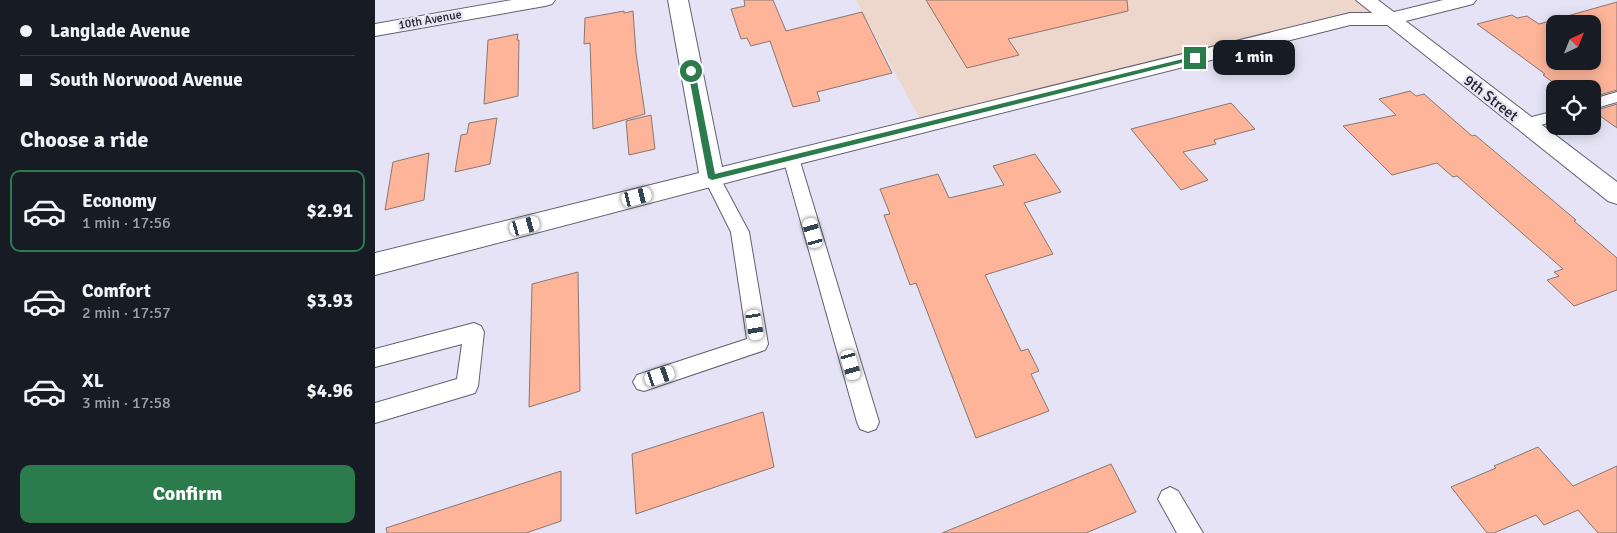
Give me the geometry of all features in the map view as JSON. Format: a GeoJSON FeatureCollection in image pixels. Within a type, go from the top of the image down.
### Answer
{"type":"FeatureCollection","features":[{"type":"Feature","properties":{"kind":"street","name":"10th Avenue"},"geometry":{"type":"LineString","coordinates":[[375,30],[545,0]]}},
{"type":"Feature","properties":{"kind":"street"},"geometry":{"type":"LineString","coordinates":[[678,0],[712,178]]}},
{"type":"Feature","properties":{"kind":"street","name":"9th Street"},"geometry":{"type":"LineString","coordinates":[[1366,0],[1617,195]]}},
{"type":"Feature","properties":{"kind":"street"},"geometry":{"type":"LineString","coordinates":[[375,264],[1350,19],[1390,19],[1466,0]]}},
{"type":"Feature","properties":{"kind":"lane"},"geometry":{"type":"LineString","coordinates":[[1601,102],[1617,97]]}},
{"type":"Feature","properties":{"kind":"lane"},"geometry":{"type":"LineString","coordinates":[[1526,124],[1546,118]]}},
{"type":"Feature","properties":{"kind":"lane"},"geometry":{"type":"LineString","coordinates":[[791,158],[868,422]]}},
{"type":"Feature","properties":{"kind":"lane"},"geometry":{"type":"LineString","coordinates":[[644,382],[758,344],[740,232],[712,178]]}},
{"type":"Feature","properties":{"kind":"lane"},"geometry":{"type":"LineString","coordinates":[[375,358],[474,332],[467,386],[375,414]]}},
{"type":"Feature","properties":{"kind":"lane"},"geometry":{"type":"LineString","coordinates":[[1170,499],[1191,533]]}},
{"type":"Feature","properties":{"kind":"shaded area"},"geometry":{"type":"Polygon","coordinates":[[[856,0],[1366,0],[1390,19],[1350,19],[923,125],[856,0]]]}},
{"type":"Feature","properties":{"kind":"building"},"geometry":{"type":"Polygon","coordinates":[[[744,0],[773,0],[786,31],[862,12],[892,73],[817,92],[820,101],[793,107],[770,41],[751,46],[747,38],[741,39],[731,9],[745,6],[744,0]]]}},
{"type":"Feature","properties":{"kind":"building"},"geometry":{"type":"Polygon","coordinates":[[[926,0],[1127,0],[1128,11],[1008,39],[1019,55],[967,68],[926,0]]]}},
{"type":"Feature","properties":{"kind":"building"},"geometry":{"type":"Polygon","coordinates":[[[1617,2],[1617,90],[1601,95],[1601,80],[1550,80],[1543,75],[1545,74],[1477,24],[1512,15],[1517,18],[1527,16],[1539,24],[1546,22],[1546,70],[1601,70],[1601,15],[1571,15],[1617,2]]]}},
{"type":"Feature","properties":{"kind":"building"},"geometry":{"type":"Polygon","coordinates":[[[624,11],[624,13],[633,11],[636,53],[645,114],[593,129],[590,43],[584,44],[585,18],[624,11]]]}},
{"type":"Feature","properties":{"kind":"building"},"geometry":{"type":"Polygon","coordinates":[[[518,34],[518,96],[484,104],[488,40],[518,34]]]}},
{"type":"Feature","properties":{"kind":"building"},"geometry":{"type":"Polygon","coordinates":[[[1410,91],[1416,96],[1424,94],[1472,136],[1475,135],[1576,220],[1574,221],[1617,258],[1617,290],[1574,306],[1547,280],[1559,276],[1554,272],[1563,269],[1457,176],[1453,177],[1437,163],[1392,175],[1343,126],[1396,115],[1379,99],[1410,91]]]}},
{"type":"Feature","properties":{"kind":"building"},"geometry":{"type":"Polygon","coordinates":[[[1231,103],[1255,129],[1214,140],[1216,144],[1183,152],[1208,180],[1181,190],[1131,129],[1231,103]]]}},
{"type":"Feature","properties":{"kind":"building"},"geometry":{"type":"Polygon","coordinates":[[[1617,104],[1617,128],[1601,117],[1601,109],[1617,104]]]}},
{"type":"Feature","properties":{"kind":"building"},"geometry":{"type":"Polygon","coordinates":[[[651,115],[655,149],[629,155],[626,121],[651,115]]]}},
{"type":"Feature","properties":{"kind":"building"},"geometry":{"type":"Polygon","coordinates":[[[497,118],[490,164],[455,172],[461,135],[467,134],[469,123],[497,118]]]}},
{"type":"Feature","properties":{"kind":"building"},"geometry":{"type":"Polygon","coordinates":[[[429,153],[424,200],[385,210],[393,162],[429,153]]]}},
{"type":"Feature","properties":{"kind":"building"},"geometry":{"type":"Polygon","coordinates":[[[1035,154],[1061,192],[1024,203],[1053,254],[985,275],[1021,351],[1028,349],[1039,371],[1031,374],[1049,411],[976,438],[916,283],[910,285],[884,215],[890,214],[880,189],[938,174],[949,198],[1004,185],[993,166],[1035,154]]]}},
{"type":"Feature","properties":{"kind":"building"},"geometry":{"type":"Polygon","coordinates":[[[578,272],[580,391],[529,407],[532,284],[578,272]]]}},
{"type":"Feature","properties":{"kind":"building"},"geometry":{"type":"Polygon","coordinates":[[[763,412],[774,467],[636,514],[632,454],[763,412]]]}},
{"type":"Feature","properties":{"kind":"building"},"geometry":{"type":"Polygon","coordinates":[[[1538,447],[1573,486],[1617,466],[1617,533],[1598,533],[1578,510],[1544,525],[1536,515],[1494,533],[1487,533],[1451,487],[1496,468],[1494,466],[1538,447]]]}},
{"type":"Feature","properties":{"kind":"building"},"geometry":{"type":"Polygon","coordinates":[[[1111,464],[1136,512],[1086,533],[942,533],[1111,464]]]}},
{"type":"Feature","properties":{"kind":"building"},"geometry":{"type":"Polygon","coordinates":[[[561,471],[561,521],[526,533],[387,533],[386,528],[561,471]]]}},
{"type":"Feature","properties":{"kind":"route"},"geometry":{"type":"LineString","coordinates":[[691,71],[712,178],[1195,58]]}}]}
